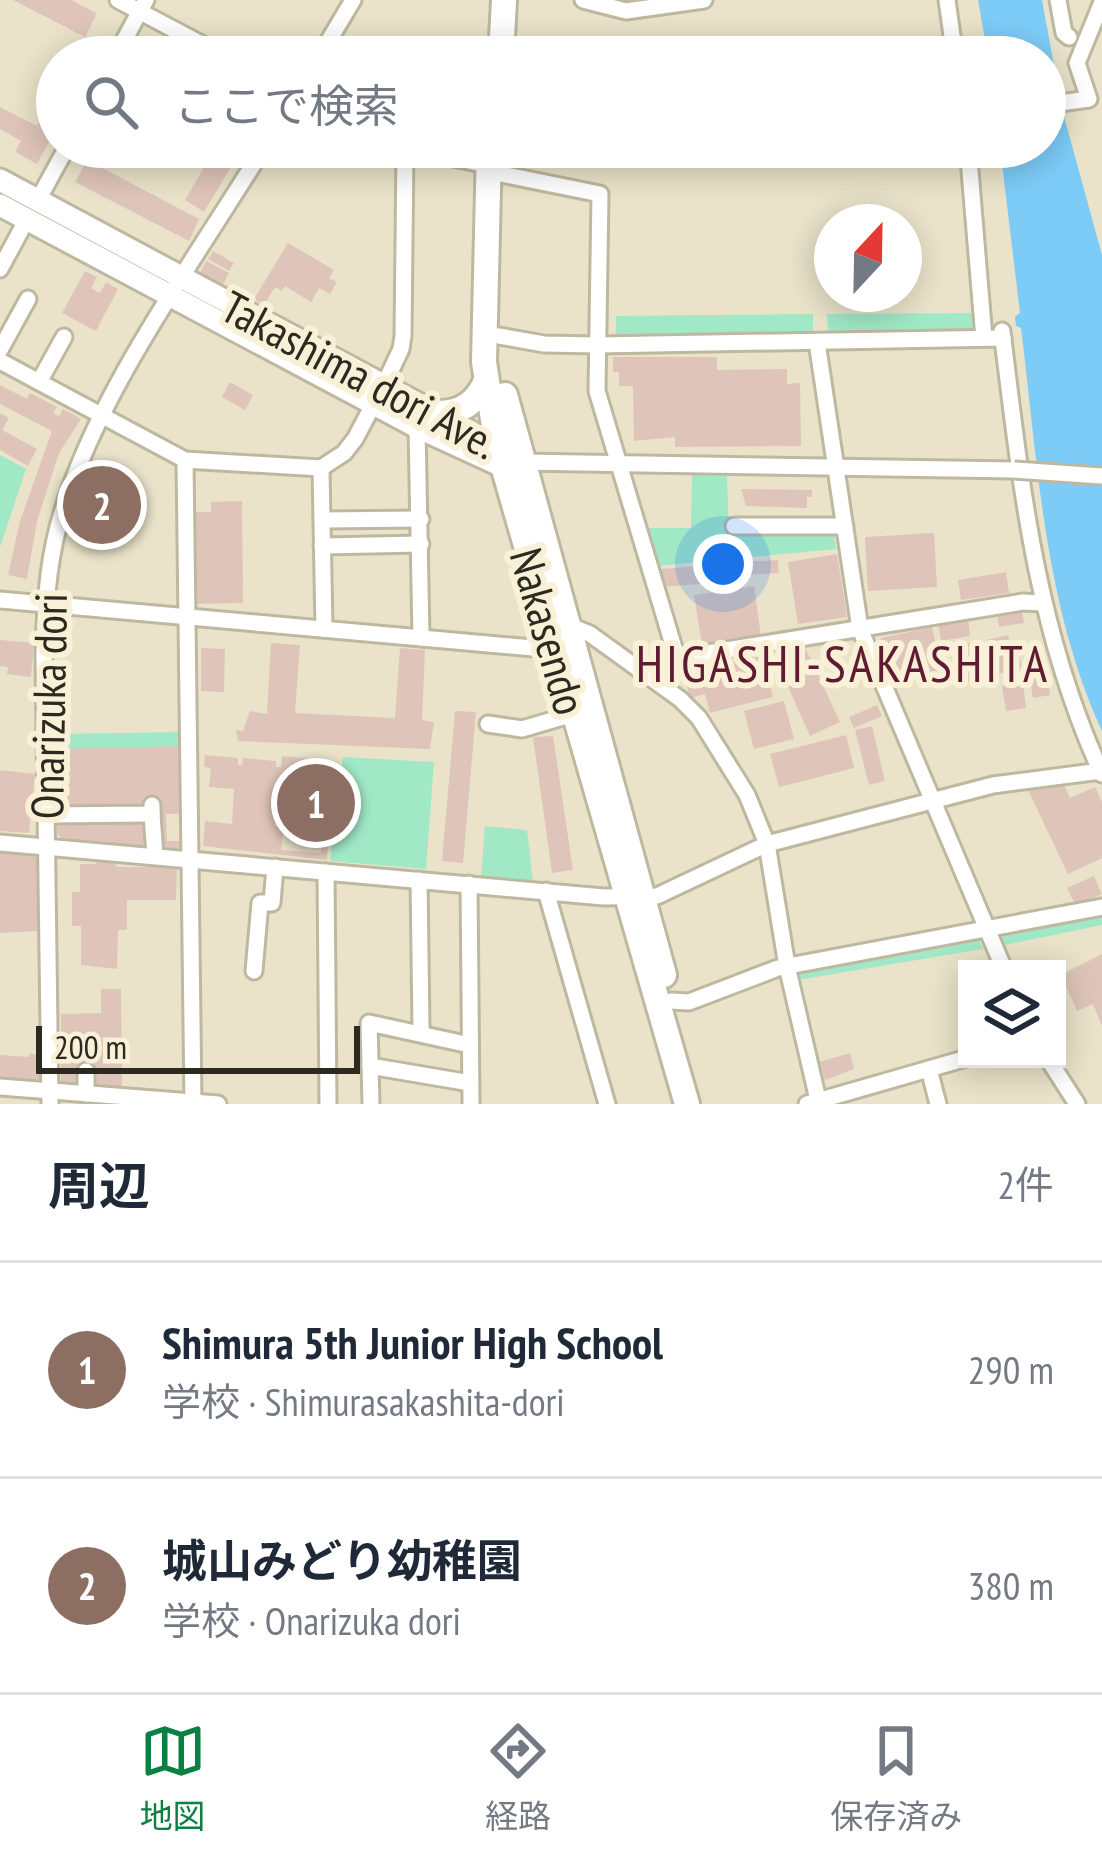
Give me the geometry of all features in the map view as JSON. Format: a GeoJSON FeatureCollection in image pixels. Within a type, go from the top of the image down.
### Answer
{"type":"FeatureCollection","features":[{"type":"Feature","properties":{"kind":"highway"},"geometry":{"type":"LineString","coordinates":[[491,36],[492,0]]}},
{"type":"Feature","properties":{"kind":"highway"},"geometry":{"type":"LineString","coordinates":[[502,36],[504,0]]}},
{"type":"Feature","properties":{"kind":"highway","name":"Nakasendo"},"geometry":{"type":"LineString","coordinates":[[495,168],[506,458],[568,626],[687,1104]]}},
{"type":"Feature","properties":{"kind":"highway","name":"Nakasendo"},"geometry":{"type":"LineString","coordinates":[[495,168],[486,380],[573,714],[702,1104]]}},
{"type":"Feature","properties":{"kind":"highway"},"geometry":{"type":"LineString","coordinates":[[427,420],[468,406],[486,380]]}},
{"type":"Feature","properties":{"kind":"main road","name":"Takashima dori Ave."},"geometry":{"type":"LineString","coordinates":[[0,180],[33,210],[506,458]]}},
{"type":"Feature","properties":{"kind":"main road","name":"Takashima dori Ave."},"geometry":{"type":"LineString","coordinates":[[0,205],[33,210]]}},
{"type":"Feature","properties":{"kind":"street"},"geometry":{"type":"LineString","coordinates":[[118,0],[143,6],[192,36]]}},
{"type":"Feature","properties":{"kind":"street"},"geometry":{"type":"LineString","coordinates":[[332,36],[353,0]]}},
{"type":"Feature","properties":{"kind":"street"},"geometry":{"type":"LineString","coordinates":[[583,0],[619,5],[704,0]]}},
{"type":"Feature","properties":{"kind":"street"},"geometry":{"type":"LineString","coordinates":[[947,0],[952,36]]}},
{"type":"Feature","properties":{"kind":"street"},"geometry":{"type":"LineString","coordinates":[[1058,0],[1064,33],[1070,37]]}},
{"type":"Feature","properties":{"kind":"street"},"geometry":{"type":"LineString","coordinates":[[1066,102],[1089,99],[1077,63],[1102,2]]}},
{"type":"Feature","properties":{"kind":"street"},"geometry":{"type":"LineString","coordinates":[[127,36],[143,6]]}},
{"type":"Feature","properties":{"kind":"street"},"geometry":{"type":"LineString","coordinates":[[0,269],[56,168]]}},
{"type":"Feature","properties":{"kind":"street","name":"Onarizuka dori"},"geometry":{"type":"LineString","coordinates":[[50,1098],[43,892],[46,604],[60,519],[102,415],[251,168]]}},
{"type":"Feature","properties":{"kind":"street"},"geometry":{"type":"LineString","coordinates":[[0,361],[185,460],[321,468],[355,439],[401,349],[401,168]]}},
{"type":"Feature","properties":{"kind":"street"},"geometry":{"type":"LineString","coordinates":[[524,168],[600,194],[597,391],[676,658]]}},
{"type":"Feature","properties":{"kind":"street"},"geometry":{"type":"LineString","coordinates":[[0,842],[546,891],[657,896],[767,844],[993,785],[1101,772],[1065,684],[1042,603],[971,168]]}},
{"type":"Feature","properties":{"kind":"street"},"geometry":{"type":"LineString","coordinates":[[0,350],[28,298]]}},
{"type":"Feature","properties":{"kind":"street"},"geometry":{"type":"LineString","coordinates":[[500,336],[544,344],[597,345],[995,337]]}},
{"type":"Feature","properties":{"kind":"street"},"geometry":{"type":"LineString","coordinates":[[39,382],[64,337]]}},
{"type":"Feature","properties":{"kind":"street"},"geometry":{"type":"LineString","coordinates":[[817,342],[860,629],[1000,960]]}},
{"type":"Feature","properties":{"kind":"street"},"geometry":{"type":"LineString","coordinates":[[421,638],[427,420]]}},
{"type":"Feature","properties":{"kind":"street"},"geometry":{"type":"LineString","coordinates":[[506,458],[1102,476]]}},
{"type":"Feature","properties":{"kind":"street"},"geometry":{"type":"LineString","coordinates":[[185,460],[191,617],[187,831],[192,859],[193,1103]]}},
{"type":"Feature","properties":{"kind":"street"},"geometry":{"type":"LineString","coordinates":[[321,468],[324,629]]}},
{"type":"Feature","properties":{"kind":"street"},"geometry":{"type":"LineString","coordinates":[[322,520],[421,519]]}},
{"type":"Feature","properties":{"kind":"street"},"geometry":{"type":"LineString","coordinates":[[734,526],[844,526]]}},
{"type":"Feature","properties":{"kind":"street"},"geometry":{"type":"LineString","coordinates":[[322,546],[421,544]]}},
{"type":"Feature","properties":{"kind":"street"},"geometry":{"type":"LineString","coordinates":[[0,600],[555,650]]}},
{"type":"Feature","properties":{"kind":"street"},"geometry":{"type":"LineString","coordinates":[[650,675],[676,658],[1023,602],[1042,603]]}},
{"type":"Feature","properties":{"kind":"street"},"geometry":{"type":"LineString","coordinates":[[191,617],[207,604]]}},
{"type":"Feature","properties":{"kind":"street"},"geometry":{"type":"LineString","coordinates":[[568,626],[590,634],[650,675],[698,718],[747,795],[767,844],[815,1103],[958,1061]]}},
{"type":"Feature","properties":{"kind":"street"},"geometry":{"type":"LineString","coordinates":[[488,724],[521,729],[573,714]]}},
{"type":"Feature","properties":{"kind":"street"},"geometry":{"type":"LineString","coordinates":[[46,815],[152,809],[155,856]]}},
{"type":"Feature","properties":{"kind":"street"},"geometry":{"type":"LineString","coordinates":[[254,971],[260,903],[272,903],[275,867]]}},
{"type":"Feature","properties":{"kind":"street"},"geometry":{"type":"LineString","coordinates":[[326,872],[328,1104]]}},
{"type":"Feature","properties":{"kind":"street"},"geometry":{"type":"LineString","coordinates":[[419,880],[421,1028]]}},
{"type":"Feature","properties":{"kind":"street"},"geometry":{"type":"LineString","coordinates":[[471,1104],[473,881]]}},
{"type":"Feature","properties":{"kind":"street"},"geometry":{"type":"LineString","coordinates":[[546,891],[607,1104]]}},
{"type":"Feature","properties":{"kind":"street"},"geometry":{"type":"LineString","coordinates":[[671,1000],[689,1002],[787,966],[1102,908]]}},
{"type":"Feature","properties":{"kind":"street"},"geometry":{"type":"LineString","coordinates":[[400,1014],[400,1023],[470,1042]]}},
{"type":"Feature","properties":{"kind":"street"},"geometry":{"type":"LineString","coordinates":[[370,1104],[369,1023],[470,1042]]}},
{"type":"Feature","properties":{"kind":"street"},"geometry":{"type":"LineString","coordinates":[[370,1066],[470,1083]]}},
{"type":"Feature","properties":{"kind":"street"},"geometry":{"type":"LineString","coordinates":[[1054,1068],[1077,1104]]}},
{"type":"Feature","properties":{"kind":"street"},"geometry":{"type":"LineString","coordinates":[[929,1069],[938,1104]]}},
{"type":"Feature","properties":{"kind":"street"},"geometry":{"type":"LineString","coordinates":[[86,1071],[86,1094]]}},
{"type":"Feature","properties":{"kind":"street"},"geometry":{"type":"LineString","coordinates":[[0,1088],[50,1098],[86,1094],[218,1104]]}},
{"type":"Feature","properties":{"kind":"green space"},"geometry":{"type":"Polygon","coordinates":[[[976,313],[976,331],[828,334],[827,314],[976,313]]]}},
{"type":"Feature","properties":{"kind":"green space"},"geometry":{"type":"Polygon","coordinates":[[[813,314],[813,333],[616,334],[616,316],[813,314]]]}},
{"type":"Feature","properties":{"kind":"green space"},"geometry":{"type":"Polygon","coordinates":[[[0,455],[26,469],[0,547],[0,455]]]}},
{"type":"Feature","properties":{"kind":"green space"},"geometry":{"type":"Polygon","coordinates":[[[692,475],[727,476],[729,533],[834,534],[836,549],[657,566],[646,528],[691,528],[692,475]]]}},
{"type":"Feature","properties":{"kind":"green space"},"geometry":{"type":"Polygon","coordinates":[[[185,732],[185,746],[56,786],[56,734],[185,732]]]}},
{"type":"Feature","properties":{"kind":"green space"},"geometry":{"type":"Polygon","coordinates":[[[343,757],[434,762],[426,869],[330,861],[343,757]]]}},
{"type":"Feature","properties":{"kind":"green space"},"geometry":{"type":"Polygon","coordinates":[[[485,826],[527,830],[533,882],[481,878],[485,826]]]}},
{"type":"Feature","properties":{"kind":"green space"},"geometry":{"type":"Polygon","coordinates":[[[1102,912],[1102,925],[1005,945],[1000,932],[1102,912]]]}},
{"type":"Feature","properties":{"kind":"green space"},"geometry":{"type":"Polygon","coordinates":[[[978,937],[983,949],[798,980],[796,969],[978,937]]]}},
{"type":"Feature","properties":{"kind":"water"},"geometry":{"type":"Polygon","coordinates":[[[978,0],[1042,0],[1049,36],[984,36],[978,0]]]}},
{"type":"Feature","properties":{"kind":"water"},"geometry":{"type":"Polygon","coordinates":[[[1066,124],[1102,255],[1102,731],[1067,634],[1055,584],[1021,328],[1016,326],[1015,316],[1020,313],[1003,168],[1066,168],[1066,124]]]}},
{"type":"Feature","properties":{"kind":"building"},"geometry":{"type":"Polygon","coordinates":[[[13,0],[71,0],[96,13],[83,36],[13,0]]]}},
{"type":"Feature","properties":{"kind":"building"},"geometry":{"type":"Polygon","coordinates":[[[0,107],[36,125],[36,163],[15,152],[21,141],[0,129],[0,107]]]}},
{"type":"Feature","properties":{"kind":"building"},"geometry":{"type":"Polygon","coordinates":[[[83,168],[102,168],[199,219],[189,241],[75,182],[83,168]]]}},
{"type":"Feature","properties":{"kind":"building"},"geometry":{"type":"Polygon","coordinates":[[[204,168],[230,168],[204,212],[185,200],[204,168]]]}},
{"type":"Feature","properties":{"kind":"building"},"geometry":{"type":"Polygon","coordinates":[[[288,243],[334,270],[329,278],[337,282],[330,294],[319,288],[311,302],[285,286],[282,291],[275,287],[264,305],[254,299],[288,243]]]}},
{"type":"Feature","properties":{"kind":"building"},"geometry":{"type":"Polygon","coordinates":[[[213,251],[234,263],[229,271],[208,259],[213,251]]]}},
{"type":"Feature","properties":{"kind":"building"},"geometry":{"type":"Polygon","coordinates":[[[206,261],[229,273],[223,285],[200,273],[206,261]]]}},
{"type":"Feature","properties":{"kind":"building"},"geometry":{"type":"Polygon","coordinates":[[[85,271],[97,277],[91,288],[100,293],[106,282],[118,289],[96,331],[62,313],[85,271]]]}},
{"type":"Feature","properties":{"kind":"building"},"geometry":{"type":"Polygon","coordinates":[[[613,357],[717,357],[717,370],[787,369],[787,384],[800,383],[801,446],[675,447],[675,437],[634,441],[633,386],[619,386],[613,357]]]}},
{"type":"Feature","properties":{"kind":"building"},"geometry":{"type":"Polygon","coordinates":[[[230,382],[253,395],[245,410],[222,397],[230,382]]]}},
{"type":"Feature","properties":{"kind":"building"},"geometry":{"type":"Polygon","coordinates":[[[0,385],[57,407],[53,413],[59,416],[63,409],[81,419],[59,453],[37,521],[27,579],[8,575],[20,521],[52,431],[0,404],[0,385]]]}},
{"type":"Feature","properties":{"kind":"building"},"geometry":{"type":"Polygon","coordinates":[[[0,413],[9,418],[2,430],[37,449],[28,466],[0,450],[0,413]]]}},
{"type":"Feature","properties":{"kind":"building"},"geometry":{"type":"Polygon","coordinates":[[[86,484],[134,501],[132,525],[98,511],[93,523],[73,519],[86,484]]]}},
{"type":"Feature","properties":{"kind":"building"},"geometry":{"type":"Polygon","coordinates":[[[741,489],[812,490],[812,497],[807,497],[807,508],[746,506],[741,489]]]}},
{"type":"Feature","properties":{"kind":"building"},"geometry":{"type":"Polygon","coordinates":[[[242,501],[243,603],[194,604],[193,512],[211,512],[211,502],[242,501]]]}},
{"type":"Feature","properties":{"kind":"building"},"geometry":{"type":"Polygon","coordinates":[[[934,533],[937,587],[868,591],[865,537],[934,533]]]}},
{"type":"Feature","properties":{"kind":"building"},"geometry":{"type":"Polygon","coordinates":[[[837,554],[847,617],[798,624],[788,562],[837,554]]]}},
{"type":"Feature","properties":{"kind":"building"},"geometry":{"type":"Polygon","coordinates":[[[778,560],[779,573],[744,575],[743,562],[778,560]]]}},
{"type":"Feature","properties":{"kind":"building"},"geometry":{"type":"Polygon","coordinates":[[[740,563],[741,575],[715,577],[714,565],[740,563]]]}},
{"type":"Feature","properties":{"kind":"building"},"geometry":{"type":"Polygon","coordinates":[[[710,565],[712,583],[662,587],[661,569],[710,565]]]}},
{"type":"Feature","properties":{"kind":"building"},"geometry":{"type":"Polygon","coordinates":[[[1006,572],[1009,593],[961,600],[958,580],[1006,572]]]}},
{"type":"Feature","properties":{"kind":"building"},"geometry":{"type":"Polygon","coordinates":[[[754,586],[761,636],[702,645],[694,595],[754,586]]]}},
{"type":"Feature","properties":{"kind":"building"},"geometry":{"type":"Polygon","coordinates":[[[1022,610],[1024,623],[999,627],[997,614],[1022,610]]]}},
{"type":"Feature","properties":{"kind":"building"},"geometry":{"type":"Polygon","coordinates":[[[968,617],[970,636],[941,641],[938,622],[968,617]]]}},
{"type":"Feature","properties":{"kind":"building"},"geometry":{"type":"Polygon","coordinates":[[[932,627],[941,670],[899,679],[894,658],[886,660],[881,638],[932,627]]]}},
{"type":"Feature","properties":{"kind":"building"},"geometry":{"type":"Polygon","coordinates":[[[1008,635],[1022,668],[995,675],[986,640],[1008,635]]]}},
{"type":"Feature","properties":{"kind":"building"},"geometry":{"type":"Polygon","coordinates":[[[0,640],[34,643],[31,677],[7,674],[8,667],[0,666],[0,640]]]}},
{"type":"Feature","properties":{"kind":"building"},"geometry":{"type":"Polygon","coordinates":[[[975,642],[982,679],[958,684],[951,646],[975,642]]]}},
{"type":"Feature","properties":{"kind":"building"},"geometry":{"type":"Polygon","coordinates":[[[271,643],[300,645],[295,713],[395,718],[400,648],[425,650],[422,720],[434,722],[430,749],[238,741],[236,730],[243,731],[250,711],[267,714],[271,643]]]}},
{"type":"Feature","properties":{"kind":"building"},"geometry":{"type":"Polygon","coordinates":[[[804,645],[840,722],[810,736],[775,658],[804,645]]]}},
{"type":"Feature","properties":{"kind":"building"},"geometry":{"type":"Polygon","coordinates":[[[201,648],[225,649],[224,692],[201,691],[201,648]]]}},
{"type":"Feature","properties":{"kind":"building"},"geometry":{"type":"Polygon","coordinates":[[[762,654],[773,697],[710,713],[705,694],[690,698],[684,674],[762,654]]]}},
{"type":"Feature","properties":{"kind":"building"},"geometry":{"type":"Polygon","coordinates":[[[1046,667],[1050,695],[1033,698],[1028,669],[1046,667]]]}},
{"type":"Feature","properties":{"kind":"building"},"geometry":{"type":"Polygon","coordinates":[[[1023,683],[1026,708],[1006,711],[1002,686],[1023,683]]]}},
{"type":"Feature","properties":{"kind":"building"},"geometry":{"type":"Polygon","coordinates":[[[784,701],[794,739],[754,749],[744,711],[784,701]]]}},
{"type":"Feature","properties":{"kind":"building"},"geometry":{"type":"Polygon","coordinates":[[[877,705],[882,716],[854,728],[849,717],[877,705]]]}},
{"type":"Feature","properties":{"kind":"building"},"geometry":{"type":"Polygon","coordinates":[[[455,711],[476,712],[463,863],[442,861],[455,711]]]}},
{"type":"Feature","properties":{"kind":"building"},"geometry":{"type":"Polygon","coordinates":[[[872,726],[885,781],[869,785],[855,730],[872,726]]]}},
{"type":"Feature","properties":{"kind":"building"},"geometry":{"type":"Polygon","coordinates":[[[846,735],[854,768],[779,787],[770,754],[846,735]]]}},
{"type":"Feature","properties":{"kind":"building"},"geometry":{"type":"Polygon","coordinates":[[[553,736],[573,870],[552,873],[533,737],[553,736]]]}},
{"type":"Feature","properties":{"kind":"building"},"geometry":{"type":"Polygon","coordinates":[[[185,746],[185,814],[166,814],[167,841],[186,841],[182,849],[63,839],[57,834],[60,749],[185,746]]]}},
{"type":"Feature","properties":{"kind":"building"},"geometry":{"type":"Polygon","coordinates":[[[205,755],[238,758],[238,765],[243,758],[276,761],[276,767],[281,767],[282,756],[323,760],[320,791],[278,787],[275,826],[329,830],[327,860],[203,846],[205,821],[232,824],[234,789],[209,787],[211,768],[204,767],[205,755]],[[283,831],[281,850],[321,853],[323,835],[283,831]]]}},
{"type":"Feature","properties":{"kind":"building"},"geometry":{"type":"Polygon","coordinates":[[[0,770],[35,774],[29,833],[0,831],[0,770]]]}},
{"type":"Feature","properties":{"kind":"building"},"geometry":{"type":"Polygon","coordinates":[[[1064,785],[1070,798],[1095,787],[1102,802],[1102,858],[1068,874],[1027,788],[1064,785]]]}},
{"type":"Feature","properties":{"kind":"building"},"geometry":{"type":"Polygon","coordinates":[[[0,851],[33,854],[39,861],[39,931],[0,933],[0,851]]]}},
{"type":"Feature","properties":{"kind":"building"},"geometry":{"type":"Polygon","coordinates":[[[97,860],[112,860],[117,867],[177,867],[176,900],[127,900],[127,930],[118,930],[117,969],[81,965],[81,926],[72,926],[72,892],[80,892],[80,864],[96,864],[97,860]]]}},
{"type":"Feature","properties":{"kind":"building"},"geometry":{"type":"Polygon","coordinates":[[[1094,876],[1102,894],[1076,906],[1067,888],[1094,876]]]}},
{"type":"Feature","properties":{"kind":"building"},"geometry":{"type":"Polygon","coordinates":[[[1102,954],[1102,1026],[1093,1004],[1077,1011],[1066,986],[1066,972],[1102,954]]]}},
{"type":"Feature","properties":{"kind":"building"},"geometry":{"type":"Polygon","coordinates":[[[101,989],[121,989],[122,1090],[66,1086],[61,1081],[61,1014],[101,1013],[101,989]]]}},
{"type":"Feature","properties":{"kind":"building"},"geometry":{"type":"Polygon","coordinates":[[[29,1053],[42,1056],[41,1080],[0,1077],[0,1055],[29,1057],[29,1053]]]}},
{"type":"Feature","properties":{"kind":"building"},"geometry":{"type":"Polygon","coordinates":[[[850,1053],[854,1069],[825,1080],[819,1062],[850,1053]]]}},
{"type":"Feature","properties":{"kind":"place","name":"城山みどり幼稚園"},"geometry":{"type":"Point","coordinates":[102,505]}},
{"type":"Feature","properties":{"kind":"place","name":"Shimura 5th Junior High School"},"geometry":{"type":"Point","coordinates":[316,803]}},
{"type":"Feature","properties":{"kind":"district","name":"HIGASHI-SAKASHITA"},"geometry":{"type":"Point","coordinates":[843,663]}}]}
